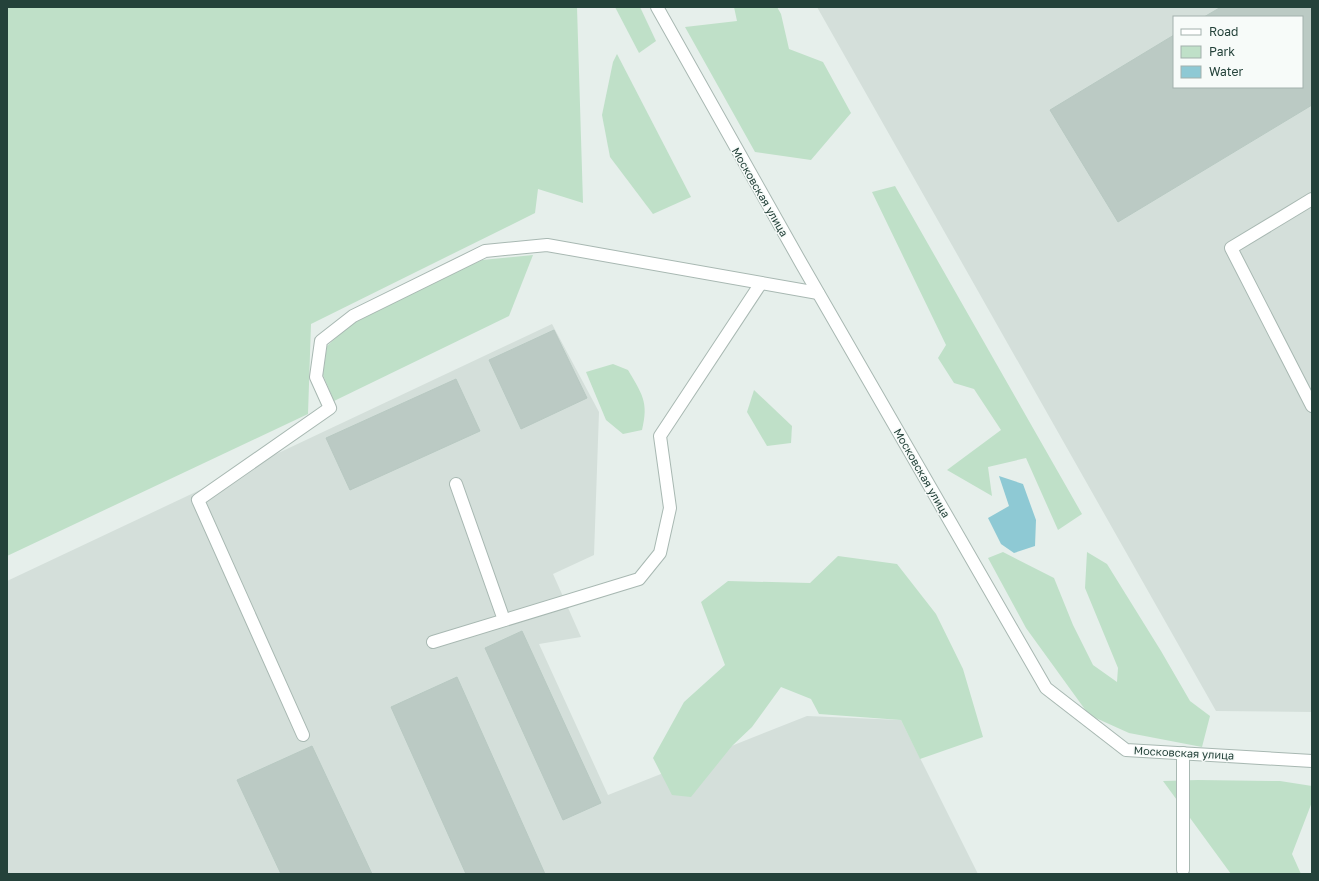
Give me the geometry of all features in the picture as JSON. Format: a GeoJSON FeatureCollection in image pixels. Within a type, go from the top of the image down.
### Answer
{"type":"FeatureCollection","features":[{"type":"Feature","properties":{"kind":"street","name":"Московская улица"},"geometry":{"type":"LineString","coordinates":[[657,7],[818,293],[1046,688],[1126,750],[1312,761]]}},
{"type":"Feature","properties":{"kind":"street"},"geometry":{"type":"LineString","coordinates":[[1312,199],[1231,248],[1312,406]]}},
{"type":"Feature","properties":{"kind":"street"},"geometry":{"type":"LineString","coordinates":[[303,735],[198,500],[330,408],[316,377],[321,341],[353,316],[486,251],[547,244],[818,293]]}},
{"type":"Feature","properties":{"kind":"street"},"geometry":{"type":"LineString","coordinates":[[432,642],[639,579],[660,553],[670,508],[660,436],[761,283]]}},
{"type":"Feature","properties":{"kind":"street"},"geometry":{"type":"LineString","coordinates":[[456,484],[504,620]]}},
{"type":"Feature","properties":{"kind":"street"},"geometry":{"type":"LineString","coordinates":[[1182,753],[1184,870]]}},
{"type":"Feature","properties":{"kind":"shaded area"},"geometry":{"type":"Polygon","coordinates":[[[817,7],[1312,7],[1312,712],[1216,711],[817,7]]]}},
{"type":"Feature","properties":{"kind":"shaded area"},"geometry":{"type":"Polygon","coordinates":[[[552,324],[599,412],[594,555],[553,574],[581,637],[539,644],[608,795],[807,716],[901,720],[978,874],[7,874],[7,581],[552,324]]]}},
{"type":"Feature","properties":{"kind":"green space"},"geometry":{"type":"Polygon","coordinates":[[[7,7],[577,7],[583,203],[538,189],[535,213],[311,324],[308,414],[7,556],[7,7]]]}},
{"type":"Feature","properties":{"kind":"green space"},"geometry":{"type":"Polygon","coordinates":[[[615,7],[640,7],[656,41],[639,53],[615,7]]]}},
{"type":"Feature","properties":{"kind":"green space"},"geometry":{"type":"Polygon","coordinates":[[[734,7],[777,7],[781,14],[789,49],[823,62],[851,113],[811,160],[755,152],[685,27],[737,21],[734,7]]]}},
{"type":"Feature","properties":{"kind":"green space"},"geometry":{"type":"Polygon","coordinates":[[[617,54],[691,197],[653,214],[610,157],[602,115],[613,62],[617,54]]]}},
{"type":"Feature","properties":{"kind":"green space"},"geometry":{"type":"Polygon","coordinates":[[[895,186],[1082,514],[1058,530],[1026,458],[988,467],[992,496],[947,470],[1001,430],[974,389],[954,383],[938,358],[946,345],[872,192],[895,186]]]}},
{"type":"Feature","properties":{"kind":"green space"},"geometry":{"type":"Polygon","coordinates":[[[533,255],[509,316],[334,401],[323,375],[327,346],[361,315],[482,260],[533,255]]]}},
{"type":"Feature","properties":{"kind":"green space"},"geometry":{"type":"Polygon","coordinates":[[[613,364],[628,370],[643,398],[645,412],[642,430],[623,434],[606,420],[586,372],[613,364]]]}},
{"type":"Feature","properties":{"kind":"green space"},"geometry":{"type":"Polygon","coordinates":[[[754,390],[792,426],[791,443],[767,446],[747,412],[754,390]]]}},
{"type":"Feature","properties":{"kind":"green space"},"geometry":{"type":"Polygon","coordinates":[[[1003,552],[1054,578],[1073,625],[1093,665],[1117,682],[1118,668],[1085,588],[1087,552],[1107,564],[1190,701],[1210,716],[1202,747],[1129,733],[1089,715],[1026,628],[988,558],[1003,552]]]}},
{"type":"Feature","properties":{"kind":"green space"},"geometry":{"type":"Polygon","coordinates":[[[838,556],[897,564],[936,614],[963,669],[983,737],[920,759],[901,720],[819,714],[811,699],[781,687],[752,727],[732,746],[691,797],[672,795],[653,758],[684,702],[725,665],[701,602],[728,581],[810,583],[838,556]]]}},
{"type":"Feature","properties":{"kind":"green space"},"geometry":{"type":"Polygon","coordinates":[[[1163,781],[1280,781],[1312,786],[1312,802],[1292,854],[1301,874],[1231,874],[1163,781]]]}},
{"type":"Feature","properties":{"kind":"water"},"geometry":{"type":"Polygon","coordinates":[[[999,476],[1023,484],[1036,520],[1035,546],[1014,553],[1001,544],[988,518],[1009,506],[999,476]]]}},
{"type":"Feature","properties":{"kind":"building"},"geometry":{"type":"Polygon","coordinates":[[[1221,7],[1312,7],[1312,105],[1118,222],[1050,110],[1173,36],[1173,88],[1303,88],[1303,16],[1206,16],[1221,7]]]}},
{"type":"Feature","properties":{"kind":"building"},"geometry":{"type":"Polygon","coordinates":[[[554,330],[587,398],[521,429],[489,360],[554,330]]]}},
{"type":"Feature","properties":{"kind":"building"},"geometry":{"type":"Polygon","coordinates":[[[456,379],[480,431],[350,490],[326,438],[456,379]]]}},
{"type":"Feature","properties":{"kind":"building"},"geometry":{"type":"Polygon","coordinates":[[[522,631],[601,803],[563,820],[485,648],[522,631]]]}},
{"type":"Feature","properties":{"kind":"building"},"geometry":{"type":"Polygon","coordinates":[[[457,677],[545,874],[466,874],[391,707],[457,677]]]}},
{"type":"Feature","properties":{"kind":"building"},"geometry":{"type":"Polygon","coordinates":[[[312,746],[372,874],[281,874],[237,780],[312,746]]]}}]}
